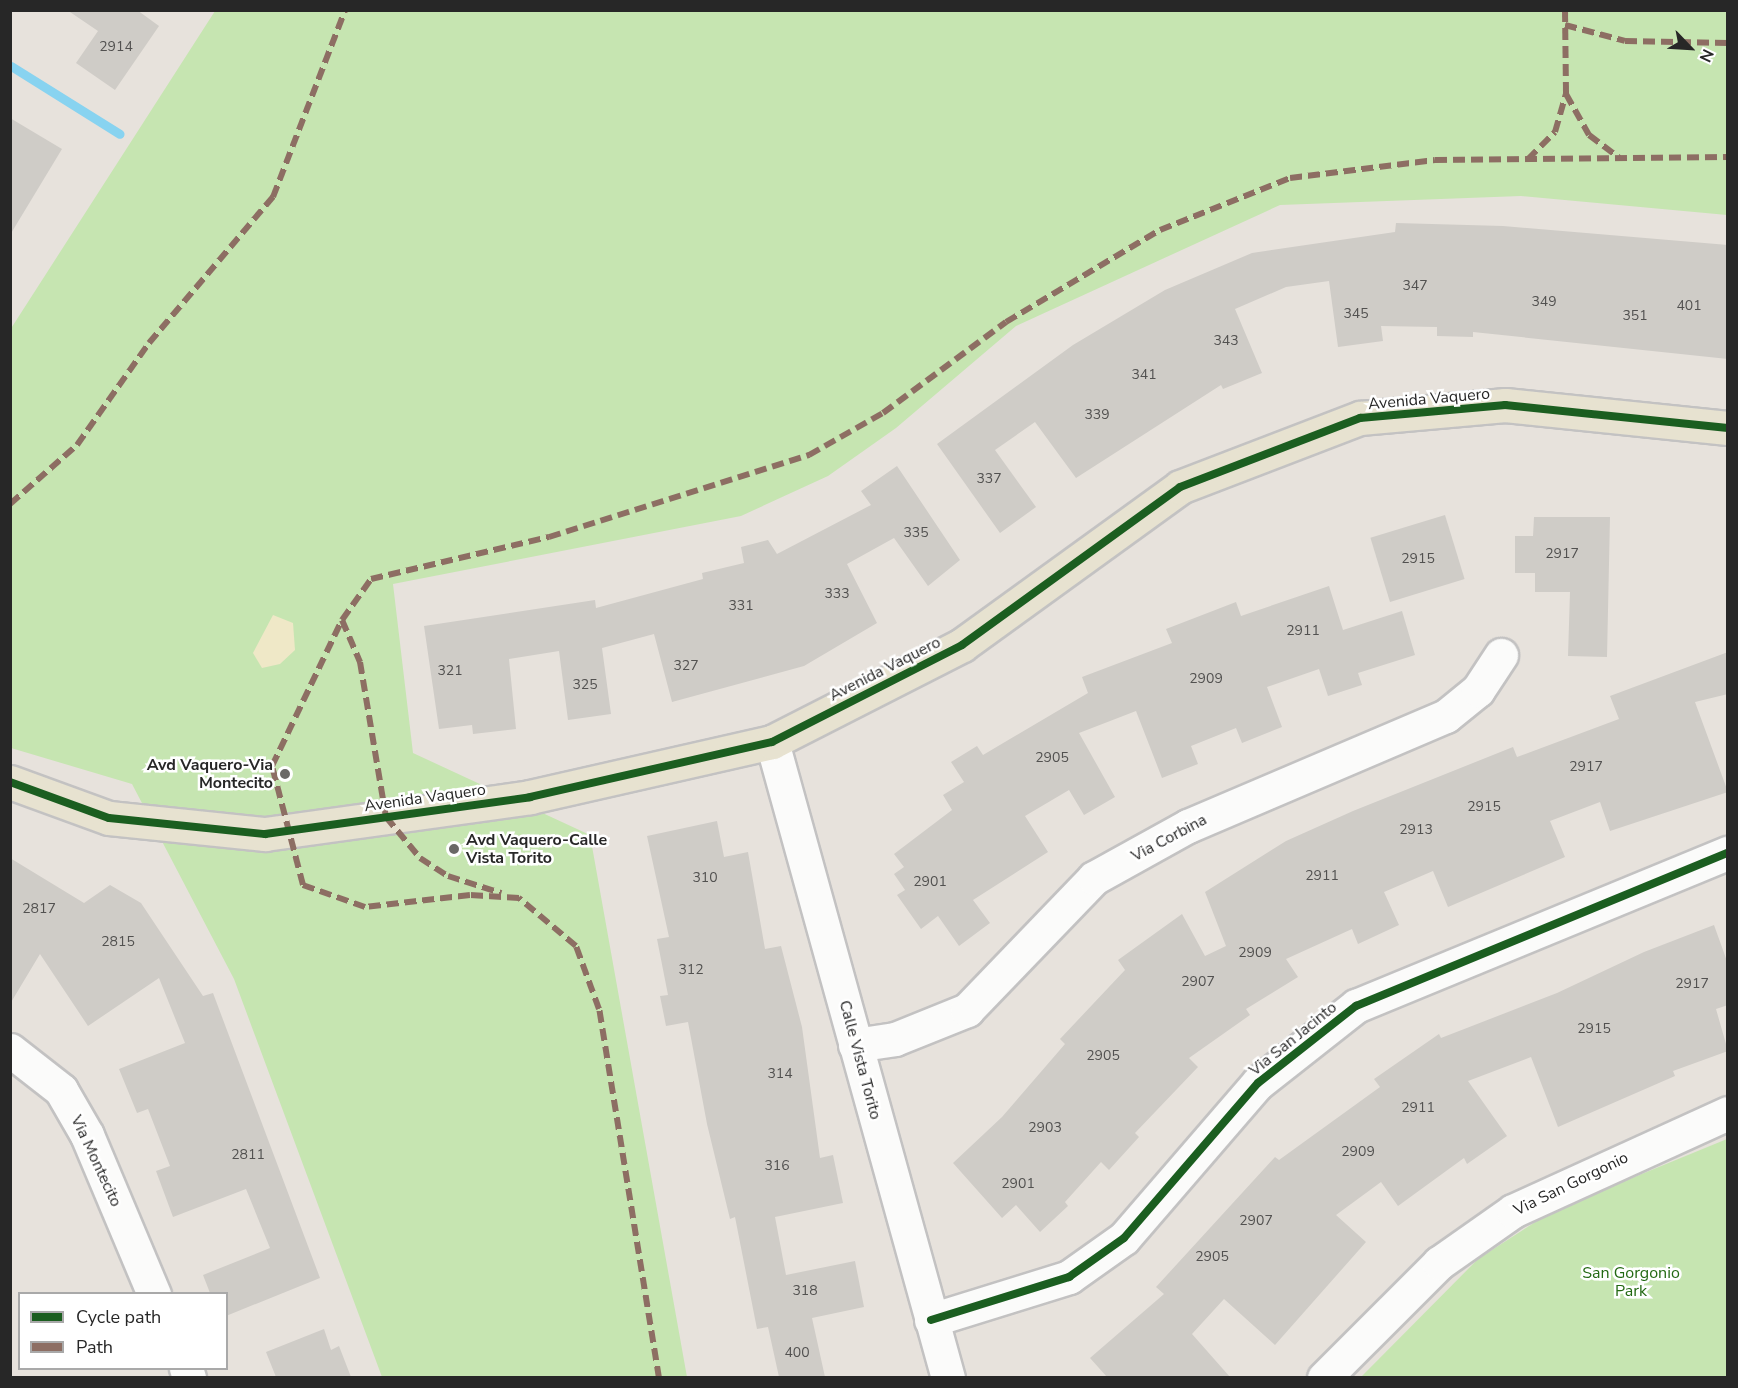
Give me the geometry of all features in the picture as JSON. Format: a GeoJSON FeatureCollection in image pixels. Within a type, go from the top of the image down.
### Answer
{"type":"FeatureCollection","features":[{"type":"Feature","properties":{"kind":"main road","name":"Avenida Vaquero"},"geometry":{"type":"LineString","coordinates":[[10,782],[109,818],[265,834],[530,797],[772,742],[962,645],[1180,488],[1360,418],[1505,405],[1728,428]]}},
{"type":"Feature","properties":{"kind":"street","name":"Via Corbina"},"geometry":{"type":"LineString","coordinates":[[855,1045],[895,1039],[967,1010],[1094,878],[1188,826],[1446,716],[1478,690],[1501,655]]}},
{"type":"Feature","properties":{"kind":"street","name":"Calle Vista Torito"},"geometry":{"type":"LineString","coordinates":[[772,742],[948,1377]]}},
{"type":"Feature","properties":{"kind":"street","name":"Via San Jacinto"},"geometry":{"type":"LineString","coordinates":[[931,1320],[1069,1277],[1124,1238],[1258,1083],[1356,1006],[1728,853]]}},
{"type":"Feature","properties":{"kind":"street","name":"Via Montecito"},"geometry":{"type":"LineString","coordinates":[[10,1050],[66,1099],[87,1135],[154,1292]]}},
{"type":"Feature","properties":{"kind":"street","name":"Via San Gorgonio"},"geometry":{"type":"LineString","coordinates":[[1324,1377],[1439,1263],[1513,1211],[1721,1115]]}},
{"type":"Feature","properties":{"kind":"green space"},"geometry":{"type":"Polygon","coordinates":[[[215,11],[1727,11],[1727,215],[1521,196],[1280,205],[1016,326],[896,428],[828,476],[741,516],[393,584],[413,753],[590,835],[687,1377],[382,1377],[234,979],[132,784],[11,748],[10,330],[215,11]]]}},
{"type":"Feature","properties":{"kind":"green space","name":"San Gorgonio Park"},"geometry":{"type":"Polygon","coordinates":[[[1727,1139],[1727,1377],[1361,1377],[1478,1259],[1554,1210],[1727,1139]]]}},
{"type":"Feature","properties":{"kind":"sand"},"geometry":{"type":"Polygon","coordinates":[[[273,615],[293,623],[295,650],[280,664],[262,668],[253,653],[273,615]]]}},
{"type":"Feature","properties":{"kind":"building"},"geometry":{"type":"Polygon","coordinates":[[[67,10],[137,10],[159,26],[115,90],[76,63],[98,31],[67,10]]]}},
{"type":"Feature","properties":{"kind":"building"},"geometry":{"type":"Polygon","coordinates":[[[10,118],[62,149],[10,235],[10,118]]]}},
{"type":"Feature","properties":{"kind":"building"},"geometry":{"type":"Polygon","coordinates":[[[1396,223],[1503,226],[1728,245],[1728,359],[1473,332],[1473,337],[1437,336],[1437,327],[1381,326],[1383,341],[1338,347],[1329,281],[1286,287],[1235,309],[1262,373],[1223,389],[1221,385],[1076,478],[1035,422],[995,450],[1036,507],[1000,533],[937,444],[1073,345],[1165,290],[1252,253],[1395,232],[1396,223]]]}},
{"type":"Feature","properties":{"kind":"building"},"geometry":{"type":"Polygon","coordinates":[[[897,466],[960,560],[928,586],[894,538],[847,564],[877,623],[804,666],[672,702],[654,634],[602,648],[611,714],[568,720],[559,651],[509,659],[516,729],[473,734],[472,725],[439,729],[424,626],[595,600],[596,608],[703,579],[702,573],[744,563],[741,547],[768,540],[777,554],[871,505],[861,491],[897,466]]]}},
{"type":"Feature","properties":{"kind":"building"},"geometry":{"type":"Polygon","coordinates":[[[1445,515],[1465,579],[1390,602],[1370,538],[1445,515]]]}},
{"type":"Feature","properties":{"kind":"building"},"geometry":{"type":"Polygon","coordinates":[[[1534,517],[1610,517],[1607,657],[1568,656],[1570,592],[1535,592],[1535,573],[1515,573],[1515,536],[1533,536],[1534,517]]]}},
{"type":"Feature","properties":{"kind":"building"},"geometry":{"type":"Polygon","coordinates":[[[1329,586],[1343,630],[1402,611],[1415,655],[1358,673],[1362,685],[1328,696],[1319,669],[1267,687],[1282,727],[1242,743],[1236,728],[1191,746],[1198,764],[1162,778],[1136,711],[1079,733],[1115,797],[1084,815],[1069,790],[1025,816],[1048,852],[973,900],[990,923],[959,946],[938,916],[921,929],[897,895],[905,890],[894,874],[904,867],[894,854],[952,810],[943,795],[964,782],[951,762],[977,746],[983,755],[1088,693],[1082,677],[1172,643],[1166,629],[1236,602],[1241,616],[1329,586]]]}},
{"type":"Feature","properties":{"kind":"building"},"geometry":{"type":"Polygon","coordinates":[[[1728,652],[1728,694],[1695,702],[1728,792],[1610,831],[1600,802],[1550,821],[1565,857],[1448,907],[1433,871],[1384,892],[1399,925],[1358,944],[1352,929],[1286,959],[1298,977],[1246,1009],[1250,1015],[1189,1058],[1198,1067],[1135,1133],[1139,1137],[1109,1170],[1101,1162],[1065,1202],[1068,1206],[1040,1232],[1016,1205],[1002,1218],[953,1163],[1002,1117],[1065,1044],[1060,1039],[1125,970],[1118,960],[1182,914],[1205,956],[1226,946],[1205,892],[1286,841],[1353,811],[1513,747],[1517,757],[1619,719],[1610,696],[1728,652]]]}},
{"type":"Feature","properties":{"kind":"building"},"geometry":{"type":"Polygon","coordinates":[[[717,821],[724,857],[748,852],[765,949],[781,946],[802,1027],[820,1158],[833,1155],[843,1203],[775,1217],[786,1275],[855,1261],[864,1307],[812,1318],[825,1377],[779,1377],[768,1327],[757,1329],[735,1217],[730,1219],[707,1124],[688,1022],[666,1026],[660,996],[668,995],[657,939],[669,937],[647,836],[717,821]]]}},
{"type":"Feature","properties":{"kind":"building"},"geometry":{"type":"Polygon","coordinates":[[[10,858],[84,903],[110,885],[141,903],[203,996],[213,993],[320,1278],[228,1315],[228,1292],[210,1292],[203,1275],[270,1248],[246,1189],[173,1217],[156,1171],[170,1166],[148,1109],[137,1113],[119,1069],[185,1043],[159,978],[88,1026],[40,954],[10,1004],[10,858]]]}},
{"type":"Feature","properties":{"kind":"building"},"geometry":{"type":"Polygon","coordinates":[[[1714,925],[1728,964],[1728,1005],[1716,1009],[1728,1051],[1673,1071],[1675,1076],[1558,1127],[1531,1057],[1468,1081],[1507,1136],[1467,1164],[1464,1158],[1398,1206],[1381,1182],[1336,1215],[1366,1242],[1275,1345],[1224,1299],[1192,1334],[1230,1377],[1107,1377],[1090,1358],[1164,1294],[1156,1287],[1275,1157],[1279,1160],[1380,1087],[1374,1079],[1439,1034],[1441,1038],[1557,993],[1644,952],[1714,925]]]}},
{"type":"Feature","properties":{"kind":"building"},"geometry":{"type":"Polygon","coordinates":[[[324,1329],[331,1350],[339,1346],[351,1377],[276,1377],[266,1352],[324,1329]]]}},
{"type":"Feature","properties":{"kind":"waterway"},"geometry":{"type":"LineString","coordinates":[[11,66],[120,134]]}},
{"type":"Feature","properties":{"kind":"marked path"},"geometry":{"type":"LineString","coordinates":[[10,504],[77,445],[149,343],[273,197],[345,10]]}},
{"type":"Feature","properties":{"kind":"marked path"},"geometry":{"type":"LineString","coordinates":[[1565,10],[1566,94],[1589,135],[1619,158]]}},
{"type":"Feature","properties":{"kind":"marked path"},"geometry":{"type":"LineString","coordinates":[[1565,25],[1625,41],[1728,43]]}},
{"type":"Feature","properties":{"kind":"marked path"},"geometry":{"type":"LineString","coordinates":[[1528,159],[1555,132],[1566,94]]}},
{"type":"Feature","properties":{"kind":"marked path"},"geometry":{"type":"LineString","coordinates":[[659,1378],[599,1009],[576,946],[519,898],[470,895],[365,907],[303,885],[272,766],[342,620],[371,579],[549,537],[809,455],[883,413],[1006,322],[1160,230],[1290,178],[1435,160],[1728,157]]}},
{"type":"Feature","properties":{"kind":"marked path"},"geometry":{"type":"LineString","coordinates":[[342,620],[360,662],[386,817],[420,858],[448,876],[501,893]]}},
{"type":"Feature","properties":{"kind":"cycle path"},"geometry":{"type":"LineString","coordinates":[[10,782],[109,818],[265,834],[530,797],[772,742],[962,645],[1180,487],[1360,418],[1505,405],[1728,428]]}},
{"type":"Feature","properties":{"kind":"cycle path"},"geometry":{"type":"LineString","coordinates":[[931,1320],[1069,1277],[1124,1238],[1258,1083],[1356,1006],[1728,853]]}},
{"type":"Feature","properties":{"kind":"place","name":"Avd Vaquero-Via Montecito"},"geometry":{"type":"Point","coordinates":[285,774]}},
{"type":"Feature","properties":{"kind":"place","name":"Avd Vaquero-Calle Vista Torito"},"geometry":{"type":"Point","coordinates":[454,849]}}]}
